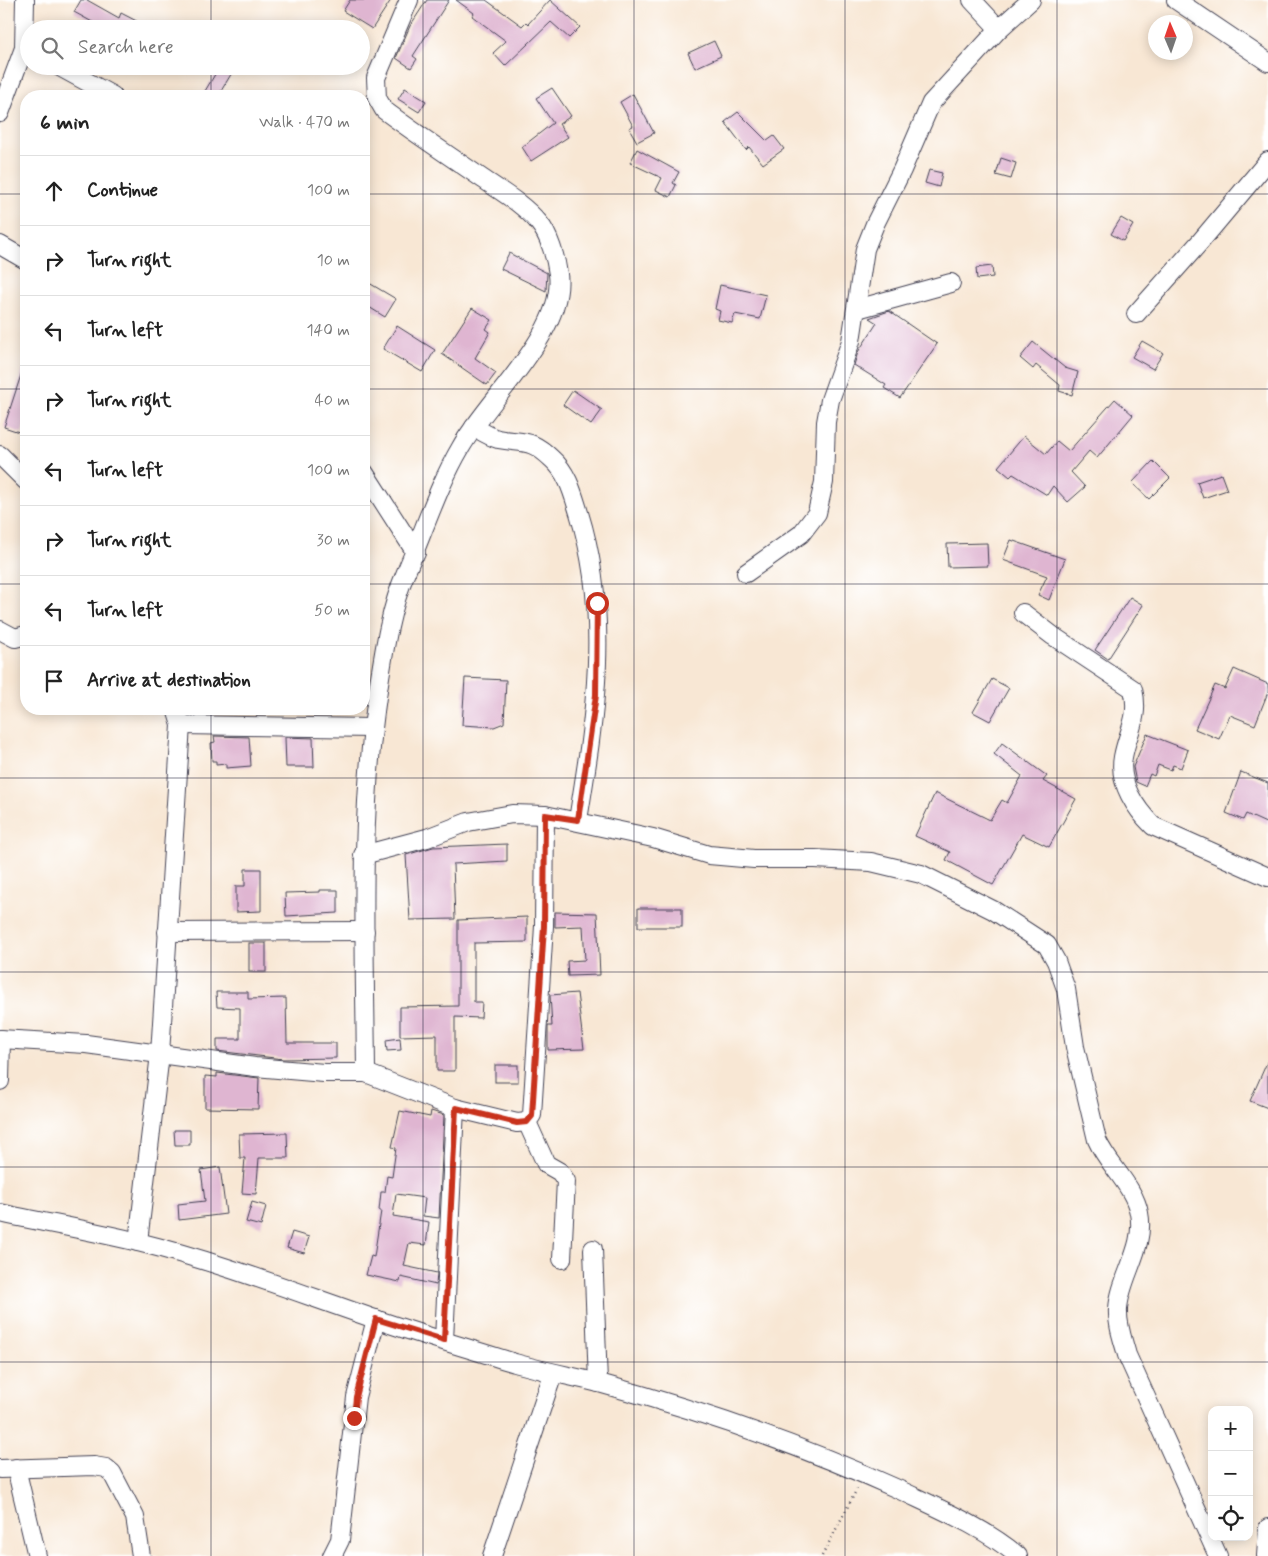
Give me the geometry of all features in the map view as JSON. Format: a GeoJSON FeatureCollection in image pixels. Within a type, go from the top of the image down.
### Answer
{"type":"FeatureCollection","features":[{"type":"Feature","properties":{"kind":"street"},"geometry":{"type":"LineString","coordinates":[[25,0],[25,20]]}},
{"type":"Feature","properties":{"kind":"street"},"geometry":{"type":"LineString","coordinates":[[366,1073],[363,855],[372,728],[382,661],[393,613],[405,575],[416,553],[442,482],[461,445],[541,336],[556,307],[558,273],[541,225],[521,205],[384,110],[377,98],[376,78],[409,0]]}},
{"type":"Feature","properties":{"kind":"street"},"geometry":{"type":"LineString","coordinates":[[972,0],[999,29]]}},
{"type":"Feature","properties":{"kind":"street"},"geometry":{"type":"LineString","coordinates":[[746,573],[801,534],[817,513],[824,482],[827,415],[830,400],[844,363],[857,309],[865,249],[931,104],[999,29],[1031,0]]}},
{"type":"Feature","properties":{"kind":"street"},"geometry":{"type":"LineString","coordinates":[[1176,0],[1268,62]]}},
{"type":"Feature","properties":{"kind":"street"},"geometry":{"type":"LineString","coordinates":[[0,113],[20,64]]}},
{"type":"Feature","properties":{"kind":"street"},"geometry":{"type":"LineString","coordinates":[[74,75],[102,90]]}},
{"type":"Feature","properties":{"kind":"street"},"geometry":{"type":"LineString","coordinates":[[1136,314],[1194,250],[1268,161]]}},
{"type":"Feature","properties":{"kind":"street"},"geometry":{"type":"LineString","coordinates":[[0,245],[20,257]]}},
{"type":"Feature","properties":{"kind":"street"},"geometry":{"type":"LineString","coordinates":[[857,309],[951,282]]}},
{"type":"Feature","properties":{"kind":"street"},"geometry":{"type":"LineString","coordinates":[[474,428],[496,438],[533,443],[554,460],[569,482],[587,541],[597,603],[596,695],[578,820]]}},
{"type":"Feature","properties":{"kind":"street"},"geometry":{"type":"LineString","coordinates":[[0,455],[20,475]]}},
{"type":"Feature","properties":{"kind":"street"},"geometry":{"type":"LineString","coordinates":[[370,481],[416,553]]}},
{"type":"Feature","properties":{"kind":"street"},"geometry":{"type":"LineString","coordinates":[[1023,613],[1053,636],[1133,689],[1136,714],[1123,758],[1122,774],[1138,812],[1153,826],[1268,877]]}},
{"type":"Feature","properties":{"kind":"street"},"geometry":{"type":"LineString","coordinates":[[0,630],[15,638],[20,637]]}},
{"type":"Feature","properties":{"kind":"street"},"geometry":{"type":"LineString","coordinates":[[138,1242],[160,1054],[178,717],[372,728]]}},
{"type":"Feature","properties":{"kind":"street"},"geometry":{"type":"LineString","coordinates":[[363,855],[427,838],[468,822],[512,814],[545,815],[578,820],[653,838],[709,855],[754,859],[871,862],[921,874],[993,910],[1047,945],[1056,961],[1066,989],[1075,1047],[1097,1140],[1103,1154],[1131,1194],[1139,1212],[1139,1235],[1118,1309],[1119,1325],[1127,1354],[1218,1556]]}},
{"type":"Feature","properties":{"kind":"street"},"geometry":{"type":"LineString","coordinates":[[0,1080],[0,1039],[86,1044],[265,1068],[324,1073],[366,1073],[456,1108],[517,1123],[527,1122],[532,1116],[543,945],[545,815]]}},
{"type":"Feature","properties":{"kind":"street"},"geometry":{"type":"LineString","coordinates":[[167,932],[365,931]]}},
{"type":"Feature","properties":{"kind":"street"},"geometry":{"type":"LineString","coordinates":[[444,1340],[456,1108]]}},
{"type":"Feature","properties":{"kind":"street"},"geometry":{"type":"LineString","coordinates":[[527,1122],[546,1164],[560,1172],[566,1180],[562,1259]]}},
{"type":"Feature","properties":{"kind":"street"},"geometry":{"type":"LineString","coordinates":[[0,1213],[138,1242],[296,1290],[376,1319],[553,1374],[598,1383],[763,1434],[865,1474],[941,1509],[1008,1547],[1018,1556]]}},
{"type":"Feature","properties":{"kind":"street"},"geometry":{"type":"LineString","coordinates":[[593,1249],[598,1383]]}},
{"type":"Feature","properties":{"kind":"street"},"geometry":{"type":"LineString","coordinates":[[332,1556],[340,1540],[356,1397],[376,1319]]}},
{"type":"Feature","properties":{"kind":"street"},"geometry":{"type":"LineString","coordinates":[[492,1556],[553,1374]]}},
{"type":"Feature","properties":{"kind":"street"},"geometry":{"type":"LineString","coordinates":[[37,1556],[8,1469],[94,1466],[106,1468],[112,1474],[135,1517],[141,1556]]}},
{"type":"Feature","properties":{"kind":"street"},"geometry":{"type":"LineString","coordinates":[[1266,1556],[1268,1528]]}},
{"type":"Feature","properties":{"kind":"path"},"geometry":{"type":"LineString","coordinates":[[822,1556],[865,1474]]}},
{"type":"Feature","properties":{"kind":"building"},"geometry":{"type":"Polygon","coordinates":[[[81,0],[87,0],[119,18],[121,13],[135,20],[89,20],[74,12],[81,0]]]}},
{"type":"Feature","properties":{"kind":"building"},"geometry":{"type":"Polygon","coordinates":[[[350,0],[391,0],[372,29],[370,28],[370,20],[358,20],[343,11],[350,0]]]}},
{"type":"Feature","properties":{"kind":"building"},"geometry":{"type":"Polygon","coordinates":[[[427,0],[449,0],[413,56],[417,59],[411,68],[396,58],[410,26],[427,0]]]}},
{"type":"Feature","properties":{"kind":"building"},"geometry":{"type":"Polygon","coordinates":[[[456,0],[486,0],[522,26],[526,22],[528,24],[550,0],[580,27],[569,38],[551,22],[505,66],[493,53],[506,41],[472,16],[474,13],[456,0]]]}},
{"type":"Feature","properties":{"kind":"building"},"geometry":{"type":"Polygon","coordinates":[[[714,41],[721,56],[695,68],[688,53],[714,41]]]}},
{"type":"Feature","properties":{"kind":"building"},"geometry":{"type":"Polygon","coordinates":[[[215,75],[231,75],[222,90],[206,90],[215,75]]]}},
{"type":"Feature","properties":{"kind":"building"},"geometry":{"type":"Polygon","coordinates":[[[405,88],[426,101],[419,112],[398,99],[405,88]]]}},
{"type":"Feature","properties":{"kind":"building"},"geometry":{"type":"Polygon","coordinates":[[[552,88],[571,116],[559,124],[568,137],[531,161],[522,147],[553,123],[536,98],[552,88]]]}},
{"type":"Feature","properties":{"kind":"building"},"geometry":{"type":"Polygon","coordinates":[[[633,94],[654,133],[637,142],[629,128],[633,126],[620,102],[633,94]]]}},
{"type":"Feature","properties":{"kind":"building"},"geometry":{"type":"Polygon","coordinates":[[[738,112],[767,141],[774,136],[784,149],[763,164],[749,147],[746,150],[725,122],[738,112]]]}},
{"type":"Feature","properties":{"kind":"building"},"geometry":{"type":"Polygon","coordinates":[[[637,149],[679,172],[673,183],[676,185],[670,197],[656,190],[662,178],[630,163],[637,149]]]}},
{"type":"Feature","properties":{"kind":"building"},"geometry":{"type":"Polygon","coordinates":[[[1001,158],[1016,163],[1011,179],[996,175],[1001,158]]]}},
{"type":"Feature","properties":{"kind":"building"},"geometry":{"type":"Polygon","coordinates":[[[929,170],[942,173],[939,187],[925,183],[929,170]]]}},
{"type":"Feature","properties":{"kind":"building"},"geometry":{"type":"Polygon","coordinates":[[[1121,218],[1133,225],[1123,241],[1111,234],[1121,218]]]}},
{"type":"Feature","properties":{"kind":"building"},"geometry":{"type":"Polygon","coordinates":[[[509,253],[547,273],[546,291],[501,269],[509,253]]]}},
{"type":"Feature","properties":{"kind":"building"},"geometry":{"type":"Polygon","coordinates":[[[992,266],[993,277],[977,279],[976,268],[992,266]]]}},
{"type":"Feature","properties":{"kind":"building"},"geometry":{"type":"Polygon","coordinates":[[[370,284],[396,299],[385,317],[370,308],[370,284]]]}},
{"type":"Feature","properties":{"kind":"building"},"geometry":{"type":"Polygon","coordinates":[[[720,285],[766,295],[760,319],[735,314],[732,323],[718,320],[720,311],[715,309],[720,285]]]}},
{"type":"Feature","properties":{"kind":"building"},"geometry":{"type":"Polygon","coordinates":[[[472,308],[492,320],[486,329],[490,332],[475,358],[496,373],[487,385],[442,354],[472,308]]]}},
{"type":"Feature","properties":{"kind":"building"},"geometry":{"type":"Polygon","coordinates":[[[889,311],[937,344],[900,398],[884,388],[886,385],[854,365],[858,352],[877,323],[869,318],[889,311]]]}},
{"type":"Feature","properties":{"kind":"building"},"geometry":{"type":"Polygon","coordinates":[[[397,326],[435,350],[422,372],[383,349],[397,326]]]}},
{"type":"Feature","properties":{"kind":"building"},"geometry":{"type":"Polygon","coordinates":[[[1142,341],[1163,353],[1153,369],[1132,357],[1142,341]]]}},
{"type":"Feature","properties":{"kind":"building"},"geometry":{"type":"Polygon","coordinates":[[[1033,342],[1065,368],[1078,372],[1072,395],[1059,391],[1060,385],[1036,365],[1033,369],[1020,358],[1033,342]]]}},
{"type":"Feature","properties":{"kind":"building"},"geometry":{"type":"Polygon","coordinates":[[[20,378],[20,432],[4,427],[20,378]]]}},
{"type":"Feature","properties":{"kind":"building"},"geometry":{"type":"Polygon","coordinates":[[[573,390],[602,410],[591,425],[563,405],[573,390]]]}},
{"type":"Feature","properties":{"kind":"building"},"geometry":{"type":"Polygon","coordinates":[[[1115,399],[1133,415],[1097,458],[1089,451],[1071,472],[1085,487],[1068,502],[1053,486],[1047,495],[1013,474],[1010,477],[998,467],[1024,436],[1046,454],[1057,441],[1069,451],[1115,399]]]}},
{"type":"Feature","properties":{"kind":"building"},"geometry":{"type":"Polygon","coordinates":[[[1153,461],[1170,478],[1149,499],[1132,483],[1153,461]]]}},
{"type":"Feature","properties":{"kind":"building"},"geometry":{"type":"Polygon","coordinates":[[[1221,474],[1227,490],[1203,498],[1197,482],[1221,474]]]}},
{"type":"Feature","properties":{"kind":"building"},"geometry":{"type":"Polygon","coordinates":[[[1011,540],[1065,559],[1049,600],[1038,595],[1047,576],[1003,560],[1011,540]]]}},
{"type":"Feature","properties":{"kind":"building"},"geometry":{"type":"Polygon","coordinates":[[[987,543],[988,566],[948,567],[947,544],[987,543]]]}},
{"type":"Feature","properties":{"kind":"building"},"geometry":{"type":"Polygon","coordinates":[[[1130,597],[1143,605],[1108,659],[1095,650],[1130,597]]]}},
{"type":"Feature","properties":{"kind":"building"},"geometry":{"type":"Polygon","coordinates":[[[1234,669],[1268,684],[1268,692],[1255,725],[1230,715],[1219,739],[1195,729],[1215,685],[1225,689],[1234,669]]]}},
{"type":"Feature","properties":{"kind":"building"},"geometry":{"type":"Polygon","coordinates":[[[465,678],[506,680],[504,723],[494,727],[462,725],[465,678]]]}},
{"type":"Feature","properties":{"kind":"building"},"geometry":{"type":"Polygon","coordinates":[[[992,679],[1009,688],[990,721],[973,712],[992,679]]]}},
{"type":"Feature","properties":{"kind":"building"},"geometry":{"type":"Polygon","coordinates":[[[1147,734],[1188,750],[1181,768],[1173,765],[1171,770],[1158,765],[1154,776],[1150,774],[1145,786],[1136,782],[1133,767],[1147,734]]]}},
{"type":"Feature","properties":{"kind":"building"},"geometry":{"type":"Polygon","coordinates":[[[214,736],[249,737],[251,766],[226,768],[226,764],[216,765],[216,761],[212,761],[211,743],[215,742],[214,736]]]}},
{"type":"Feature","properties":{"kind":"building"},"geometry":{"type":"Polygon","coordinates":[[[285,737],[313,738],[314,767],[286,767],[285,737]]]}},
{"type":"Feature","properties":{"kind":"building"},"geometry":{"type":"Polygon","coordinates":[[[1002,743],[1047,776],[1043,781],[1076,799],[1049,847],[1022,834],[993,885],[946,860],[950,852],[915,836],[935,793],[990,820],[1002,800],[1007,803],[1022,776],[994,754],[1002,743]]]}},
{"type":"Feature","properties":{"kind":"building"},"geometry":{"type":"Polygon","coordinates":[[[1241,772],[1268,783],[1268,824],[1246,814],[1243,820],[1226,813],[1241,772]]]}},
{"type":"Feature","properties":{"kind":"building"},"geometry":{"type":"Polygon","coordinates":[[[507,844],[507,861],[453,864],[455,919],[410,920],[406,855],[433,847],[507,844]]]}},
{"type":"Feature","properties":{"kind":"building"},"geometry":{"type":"Polygon","coordinates":[[[245,869],[261,869],[261,911],[236,912],[236,886],[245,886],[245,869]]]}},
{"type":"Feature","properties":{"kind":"building"},"geometry":{"type":"Polygon","coordinates":[[[320,890],[338,890],[338,913],[286,916],[285,893],[320,892],[320,890]]]}},
{"type":"Feature","properties":{"kind":"building"},"geometry":{"type":"Polygon","coordinates":[[[638,908],[682,908],[682,927],[638,927],[638,908]]]}},
{"type":"Feature","properties":{"kind":"building"},"geometry":{"type":"Polygon","coordinates":[[[555,912],[597,913],[600,975],[568,976],[567,961],[585,960],[583,926],[555,927],[555,912]]]}},
{"type":"Feature","properties":{"kind":"building"},"geometry":{"type":"Polygon","coordinates":[[[527,917],[527,942],[474,943],[474,1002],[482,1002],[481,1018],[455,1017],[455,1071],[437,1071],[437,1035],[400,1036],[400,1007],[458,1006],[458,920],[527,917]]]}},
{"type":"Feature","properties":{"kind":"building"},"geometry":{"type":"Polygon","coordinates":[[[249,943],[266,943],[266,972],[249,972],[249,943]]]}},
{"type":"Feature","properties":{"kind":"building"},"geometry":{"type":"Polygon","coordinates":[[[216,992],[248,992],[248,999],[286,998],[287,1043],[336,1043],[336,1058],[283,1059],[217,1051],[217,1039],[240,1039],[240,1008],[217,1007],[216,992]]]}},
{"type":"Feature","properties":{"kind":"building"},"geometry":{"type":"Polygon","coordinates":[[[577,993],[584,1049],[548,1050],[548,1026],[552,1026],[550,995],[577,993]]]}},
{"type":"Feature","properties":{"kind":"building"},"geometry":{"type":"Polygon","coordinates":[[[400,1038],[401,1050],[387,1051],[386,1040],[400,1038]]]}},
{"type":"Feature","properties":{"kind":"building"},"geometry":{"type":"Polygon","coordinates":[[[1268,1060],[1268,1108],[1250,1101],[1268,1060]]]}},
{"type":"Feature","properties":{"kind":"building"},"geometry":{"type":"Polygon","coordinates":[[[495,1065],[518,1065],[518,1082],[495,1082],[495,1065]]]}},
{"type":"Feature","properties":{"kind":"building"},"geometry":{"type":"Polygon","coordinates":[[[217,1073],[259,1078],[258,1109],[205,1108],[205,1076],[217,1077],[217,1073]]]}},
{"type":"Feature","properties":{"kind":"building"},"geometry":{"type":"Polygon","coordinates":[[[400,1111],[430,1117],[431,1111],[444,1115],[439,1218],[423,1216],[425,1198],[396,1194],[393,1216],[429,1222],[426,1245],[409,1243],[404,1266],[437,1273],[436,1285],[401,1277],[400,1282],[366,1275],[371,1256],[374,1257],[381,1211],[379,1211],[381,1192],[385,1192],[387,1176],[392,1177],[396,1148],[392,1147],[400,1111]]]}},
{"type":"Feature","properties":{"kind":"building"},"geometry":{"type":"Polygon","coordinates":[[[174,1130],[190,1130],[190,1145],[175,1145],[174,1130]]]}},
{"type":"Feature","properties":{"kind":"building"},"geometry":{"type":"Polygon","coordinates":[[[287,1133],[288,1158],[259,1158],[256,1194],[242,1193],[245,1158],[240,1158],[239,1134],[287,1133]]]}},
{"type":"Feature","properties":{"kind":"building"},"geometry":{"type":"Polygon","coordinates":[[[220,1167],[226,1214],[179,1220],[178,1204],[205,1201],[201,1170],[220,1167]]]}},
{"type":"Feature","properties":{"kind":"building"},"geometry":{"type":"Polygon","coordinates":[[[252,1202],[266,1206],[261,1226],[246,1222],[252,1202]]]}},
{"type":"Feature","properties":{"kind":"building"},"geometry":{"type":"Polygon","coordinates":[[[292,1232],[309,1237],[304,1253],[287,1248],[292,1232]]]}},
{"type":"Feature","properties":{"kind":"route"},"geometry":{"type":"LineString","coordinates":[[354,1418],[356,1397],[376,1319],[444,1340],[456,1108],[517,1123],[527,1122],[532,1116],[544,926],[545,815],[578,820],[596,695],[597,603]]}}]}
